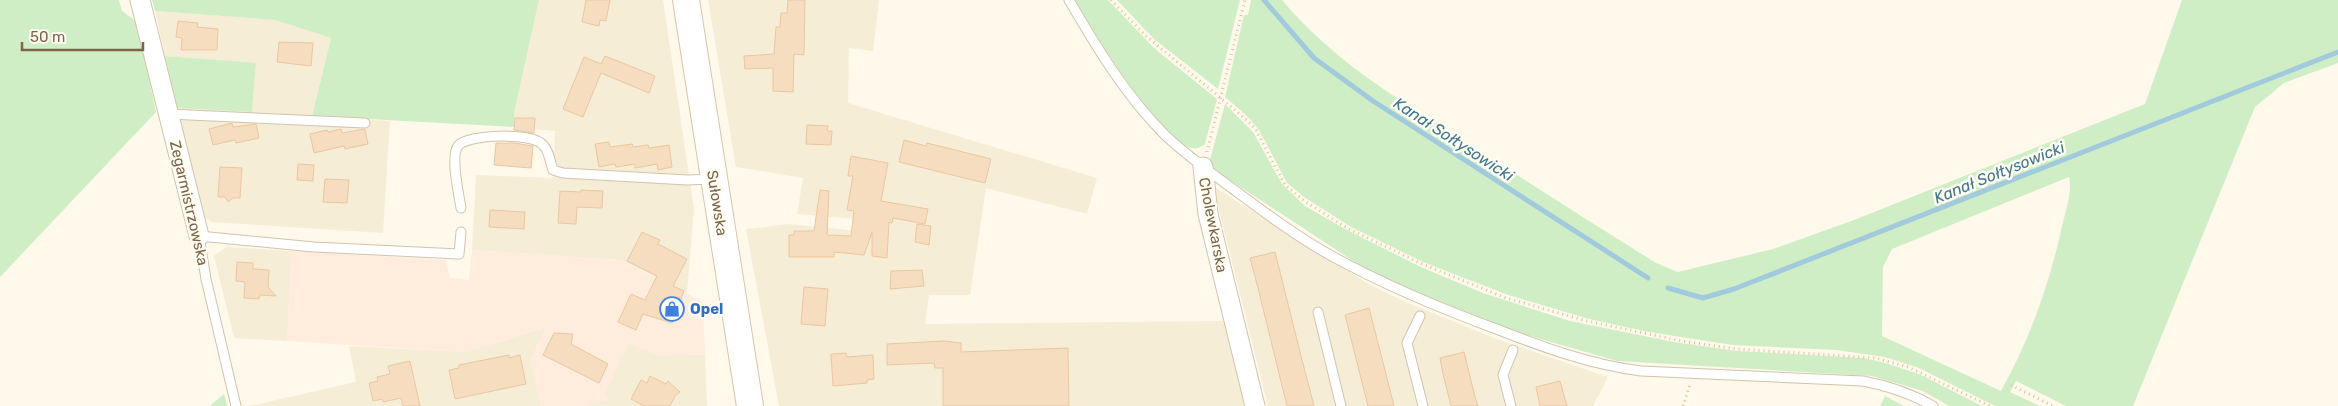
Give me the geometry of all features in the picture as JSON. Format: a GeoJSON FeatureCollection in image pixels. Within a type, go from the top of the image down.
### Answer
{"type":"FeatureCollection","features":[{"type":"Feature","properties":{"kind":"main road","name":"Sułowska"},"geometry":{"type":"LineString","coordinates":[[686,0],[750,406]]}},
{"type":"Feature","properties":{"kind":"street","name":"Zegarmistrzowska"},"geometry":{"type":"LineString","coordinates":[[140,0],[199,236]]}},
{"type":"Feature","properties":{"kind":"street","name":"Cholewkarska"},"geometry":{"type":"LineString","coordinates":[[1203,168],[1208,214],[1255,406]]}},
{"type":"Feature","properties":{"kind":"lane","name":"Cholewkarska"},"geometry":{"type":"LineString","coordinates":[[1069,0],[1097,49],[1134,100],[1166,136],[1203,168]]}},
{"type":"Feature","properties":{"kind":"lane"},"geometry":{"type":"LineString","coordinates":[[168,114],[365,123]]}},
{"type":"Feature","properties":{"kind":"lane"},"geometry":{"type":"LineString","coordinates":[[461,208],[454,157],[457,146],[465,141],[484,138],[504,136],[531,138],[539,141],[544,145],[553,170],[563,173],[687,180],[713,178]]}},
{"type":"Feature","properties":{"kind":"lane"},"geometry":{"type":"LineString","coordinates":[[1203,168],[1266,214],[1330,255],[1434,306],[1608,367],[1641,371],[1863,381],[1891,386],[1913,394],[1934,406]]}},
{"type":"Feature","properties":{"kind":"lane"},"geometry":{"type":"LineString","coordinates":[[199,236],[314,247],[459,254],[461,232]]}},
{"type":"Feature","properties":{"kind":"lane","name":"Zegarmistrzowska"},"geometry":{"type":"LineString","coordinates":[[199,236],[206,279],[236,406]]}},
{"type":"Feature","properties":{"kind":"lane"},"geometry":{"type":"LineString","coordinates":[[1318,312],[1341,406]]}},
{"type":"Feature","properties":{"kind":"lane"},"geometry":{"type":"LineString","coordinates":[[1420,316],[1407,343],[1423,406]]}},
{"type":"Feature","properties":{"kind":"lane"},"geometry":{"type":"LineString","coordinates":[[1512,406],[1503,375],[1513,350]]}},
{"type":"Feature","properties":{"kind":"path"},"geometry":{"type":"LineString","coordinates":[[1111,0],[1145,36],[1256,130],[1285,185],[1306,202],[1347,228],[1420,263],[1506,298],[1597,323],[1682,342],[1736,349],[1875,358],[1908,367],[1990,406]]}},
{"type":"Feature","properties":{"kind":"path"},"geometry":{"type":"LineString","coordinates":[[1203,168],[1245,0]]}},
{"type":"Feature","properties":{"kind":"path"},"geometry":{"type":"LineString","coordinates":[[2011,385],[2053,406]]}},
{"type":"Feature","properties":{"kind":"path"},"geometry":{"type":"LineString","coordinates":[[1683,406],[1688,393]]}},
{"type":"Feature","properties":{"kind":"shaded area"},"geometry":{"type":"Polygon","coordinates":[[[539,0],[663,0],[694,209],[687,293],[621,260],[472,250],[476,175],[553,178],[555,131],[514,127],[514,113],[539,0]]]}},
{"type":"Feature","properties":{"kind":"shaded area"},"geometry":{"type":"Polygon","coordinates":[[[708,0],[879,0],[873,51],[849,48],[848,103],[1097,178],[1087,214],[986,188],[970,295],[929,295],[925,324],[1226,321],[1248,406],[779,406],[746,229],[789,224],[867,232],[869,220],[797,214],[803,178],[736,167],[708,0]]]}},
{"type":"Feature","properties":{"kind":"shaded area"},"geometry":{"type":"Polygon","coordinates":[[[155,11],[275,20],[331,38],[312,116],[390,121],[383,233],[212,222],[205,218],[177,108],[252,112],[256,64],[165,56],[155,11]]]}},
{"type":"Feature","properties":{"kind":"shaded area"},"geometry":{"type":"Polygon","coordinates":[[[1213,186],[1365,282],[1401,300],[1494,338],[1608,377],[1593,406],[1268,406],[1213,186]]]}},
{"type":"Feature","properties":{"kind":"shaded area"},"geometry":{"type":"Polygon","coordinates":[[[226,247],[292,251],[287,341],[234,338],[214,256],[226,247]]]}},
{"type":"Feature","properties":{"kind":"shaded area"},"geometry":{"type":"Polygon","coordinates":[[[472,250],[621,260],[703,302],[705,355],[676,354],[661,356],[628,344],[604,396],[611,400],[581,406],[541,406],[531,359],[546,327],[466,352],[287,341],[292,251],[446,260],[450,278],[469,280],[472,250]]]}},
{"type":"Feature","properties":{"kind":"shaded area"},"geometry":{"type":"Polygon","coordinates":[[[547,327],[531,359],[541,406],[249,406],[356,382],[349,346],[466,352],[547,327]]]}},
{"type":"Feature","properties":{"kind":"shaded area"},"geometry":{"type":"Polygon","coordinates":[[[625,342],[661,356],[676,354],[705,355],[707,406],[581,406],[610,400],[603,397],[628,344],[625,342]]]}},
{"type":"Feature","properties":{"kind":"green space"},"geometry":{"type":"Polygon","coordinates":[[[0,0],[119,0],[122,11],[137,22],[156,112],[0,277],[0,0]]]}},
{"type":"Feature","properties":{"kind":"green space"},"geometry":{"type":"Polygon","coordinates":[[[152,0],[539,0],[514,113],[514,127],[312,116],[331,38],[275,20],[155,11],[152,0]]]}},
{"type":"Feature","properties":{"kind":"green space"},"geometry":{"type":"Polygon","coordinates":[[[1075,0],[1108,0],[1154,48],[1217,99],[1205,144],[1197,148],[1188,147],[1166,129],[1125,78],[1075,0]]]}},
{"type":"Feature","properties":{"kind":"green space"},"geometry":{"type":"Polygon","coordinates":[[[1117,0],[1240,0],[1218,89],[1154,39],[1117,0]]]}},
{"type":"Feature","properties":{"kind":"green space"},"geometry":{"type":"Polygon","coordinates":[[[1251,0],[1282,0],[1322,42],[1367,78],[1656,263],[1678,272],[1773,249],[1854,220],[2145,104],[2182,0],[2338,0],[2338,63],[2284,83],[2255,107],[2133,406],[2066,406],[2016,381],[2010,392],[2040,406],[1995,406],[1919,368],[1885,357],[1836,350],[1732,345],[1649,332],[1589,319],[1508,295],[1423,262],[1351,227],[1304,197],[1287,183],[1259,130],[1247,116],[1225,97],[1244,15],[1248,15],[1251,0]],[[2069,177],[1892,249],[1883,267],[1882,336],[2001,391],[2022,350],[2046,288],[2067,205],[2069,177]]]}},
{"type":"Feature","properties":{"kind":"green space"},"geometry":{"type":"Polygon","coordinates":[[[165,56],[256,63],[252,112],[177,108],[165,56]]]}},
{"type":"Feature","properties":{"kind":"green space"},"geometry":{"type":"Polygon","coordinates":[[[1225,104],[1253,132],[1282,184],[1305,206],[1347,230],[1421,267],[1483,293],[1570,321],[1674,342],[1737,351],[1864,358],[1919,374],[1982,406],[1949,406],[1923,391],[1872,376],[1617,361],[1523,334],[1419,293],[1364,268],[1213,169],[1210,160],[1225,104]]]}},
{"type":"Feature","properties":{"kind":"green space"},"geometry":{"type":"Polygon","coordinates":[[[224,394],[227,406],[210,406],[224,394]]]}},
{"type":"Feature","properties":{"kind":"green space"},"geometry":{"type":"Polygon","coordinates":[[[1885,396],[1904,406],[1880,406],[1885,396]]]}},
{"type":"Feature","properties":{"kind":"building"},"geometry":{"type":"Polygon","coordinates":[[[586,0],[610,0],[606,21],[600,20],[599,26],[582,22],[586,0]]]}},
{"type":"Feature","properties":{"kind":"building"},"geometry":{"type":"Polygon","coordinates":[[[788,0],[805,0],[804,55],[794,54],[793,92],[773,91],[773,68],[745,69],[744,56],[774,54],[776,27],[780,27],[781,13],[787,13],[788,0]]]}},
{"type":"Feature","properties":{"kind":"building"},"geometry":{"type":"Polygon","coordinates":[[[178,21],[198,23],[197,27],[218,29],[217,50],[181,50],[182,38],[176,37],[178,21]]]}},
{"type":"Feature","properties":{"kind":"building"},"geometry":{"type":"Polygon","coordinates":[[[279,42],[313,43],[311,66],[277,62],[279,42]]]}},
{"type":"Feature","properties":{"kind":"building"},"geometry":{"type":"Polygon","coordinates":[[[605,56],[655,76],[649,93],[601,73],[583,117],[563,109],[584,57],[601,64],[605,56]]]}},
{"type":"Feature","properties":{"kind":"building"},"geometry":{"type":"Polygon","coordinates":[[[515,118],[535,118],[534,133],[514,130],[515,118]]]}},
{"type":"Feature","properties":{"kind":"building"},"geometry":{"type":"Polygon","coordinates":[[[232,123],[233,127],[256,124],[259,138],[236,143],[235,140],[213,145],[209,129],[232,123]]]}},
{"type":"Feature","properties":{"kind":"building"},"geometry":{"type":"Polygon","coordinates":[[[807,125],[828,126],[827,131],[832,131],[831,145],[806,144],[807,125]]]}},
{"type":"Feature","properties":{"kind":"building"},"geometry":{"type":"Polygon","coordinates":[[[341,129],[342,133],[365,129],[368,144],[345,149],[344,146],[314,153],[310,134],[341,129]]]}},
{"type":"Feature","properties":{"kind":"building"},"geometry":{"type":"Polygon","coordinates":[[[904,140],[926,146],[927,143],[991,159],[985,183],[899,162],[904,140]]]}},
{"type":"Feature","properties":{"kind":"building"},"geometry":{"type":"Polygon","coordinates":[[[609,142],[610,147],[632,144],[633,147],[648,145],[649,148],[669,145],[672,167],[658,170],[657,164],[635,168],[635,164],[616,167],[615,164],[599,167],[595,144],[609,142]]]}},
{"type":"Feature","properties":{"kind":"building"},"geometry":{"type":"Polygon","coordinates":[[[496,143],[533,146],[531,168],[494,165],[496,143]]]}},
{"type":"Feature","properties":{"kind":"building"},"geometry":{"type":"Polygon","coordinates":[[[851,156],[888,163],[881,201],[928,209],[925,224],[893,218],[892,223],[889,222],[887,258],[872,256],[872,232],[864,255],[834,252],[834,257],[789,257],[789,235],[794,235],[794,231],[814,231],[820,190],[829,191],[827,235],[851,236],[854,211],[847,210],[853,176],[848,176],[851,156]]]}},
{"type":"Feature","properties":{"kind":"building"},"geometry":{"type":"Polygon","coordinates":[[[298,164],[314,165],[313,181],[297,180],[298,164]]]}},
{"type":"Feature","properties":{"kind":"building"},"geometry":{"type":"Polygon","coordinates":[[[220,167],[242,168],[240,198],[233,198],[228,202],[225,197],[218,197],[220,167]]]}},
{"type":"Feature","properties":{"kind":"building"},"geometry":{"type":"Polygon","coordinates":[[[325,179],[349,180],[347,203],[323,202],[325,179]]]}},
{"type":"Feature","properties":{"kind":"building"},"geometry":{"type":"Polygon","coordinates":[[[581,190],[603,191],[602,208],[577,207],[576,224],[558,223],[560,191],[581,192],[581,190]]]}},
{"type":"Feature","properties":{"kind":"building"},"geometry":{"type":"Polygon","coordinates":[[[490,210],[525,212],[524,229],[489,227],[490,210]]]}},
{"type":"Feature","properties":{"kind":"building"},"geometry":{"type":"Polygon","coordinates":[[[917,224],[931,226],[929,245],[915,242],[917,224]]]}},
{"type":"Feature","properties":{"kind":"building"},"geometry":{"type":"Polygon","coordinates":[[[642,232],[660,240],[658,244],[687,259],[673,286],[684,291],[672,323],[643,314],[636,330],[618,322],[631,294],[645,300],[657,276],[627,261],[642,232]]]}},
{"type":"Feature","properties":{"kind":"building"},"geometry":{"type":"Polygon","coordinates":[[[1275,252],[1314,406],[1287,406],[1250,258],[1275,252]]]}},
{"type":"Feature","properties":{"kind":"building"},"geometry":{"type":"Polygon","coordinates":[[[237,262],[253,263],[253,269],[269,270],[268,287],[276,296],[260,295],[259,299],[244,298],[245,282],[236,281],[237,262]]]}},
{"type":"Feature","properties":{"kind":"building"},"geometry":{"type":"Polygon","coordinates":[[[922,270],[924,286],[890,289],[891,271],[922,270]]]}},
{"type":"Feature","properties":{"kind":"building"},"geometry":{"type":"Polygon","coordinates":[[[804,287],[828,289],[825,326],[801,324],[804,287]]]}},
{"type":"Feature","properties":{"kind":"building"},"geometry":{"type":"Polygon","coordinates":[[[1369,308],[1394,406],[1368,406],[1345,315],[1369,308]]]}},
{"type":"Feature","properties":{"kind":"building"},"geometry":{"type":"Polygon","coordinates":[[[554,333],[573,334],[571,344],[608,364],[599,383],[543,355],[554,333]]]}},
{"type":"Feature","properties":{"kind":"building"},"geometry":{"type":"Polygon","coordinates":[[[944,341],[961,343],[961,352],[1068,348],[1069,406],[943,406],[943,368],[935,368],[934,363],[887,365],[887,344],[944,341]]]}},
{"type":"Feature","properties":{"kind":"building"},"geometry":{"type":"Polygon","coordinates":[[[1464,352],[1478,406],[1451,406],[1440,358],[1464,352]]]}},
{"type":"Feature","properties":{"kind":"building"},"geometry":{"type":"Polygon","coordinates":[[[846,353],[847,357],[873,355],[874,379],[867,380],[867,383],[833,386],[831,354],[846,353]]]}},
{"type":"Feature","properties":{"kind":"building"},"geometry":{"type":"Polygon","coordinates":[[[509,355],[509,358],[520,355],[526,384],[455,399],[449,370],[459,368],[459,365],[509,355]]]}},
{"type":"Feature","properties":{"kind":"building"},"geometry":{"type":"Polygon","coordinates":[[[410,361],[420,406],[403,406],[401,398],[383,402],[382,399],[373,401],[369,383],[378,381],[377,377],[390,374],[388,366],[410,361]]]}},
{"type":"Feature","properties":{"kind":"building"},"geometry":{"type":"Polygon","coordinates":[[[650,376],[666,384],[668,381],[680,392],[675,396],[670,406],[644,406],[631,399],[641,380],[647,383],[650,376]]]}},
{"type":"Feature","properties":{"kind":"building"},"geometry":{"type":"Polygon","coordinates":[[[1560,381],[1567,406],[1540,406],[1536,387],[1560,381]]]}},
{"type":"Feature","properties":{"kind":"waterway","name":"Kanał Sołtysowicki"},"geometry":{"type":"LineString","coordinates":[[1264,0],[1314,58],[1373,101],[1648,278]]}},
{"type":"Feature","properties":{"kind":"waterway","name":"Kanał Sołtysowicki"},"geometry":{"type":"LineString","coordinates":[[1668,288],[1703,298],[1734,289],[2338,52]]}},
{"type":"Feature","properties":{"kind":"place","name":"Opel"},"geometry":{"type":"Point","coordinates":[672,309]}}]}
